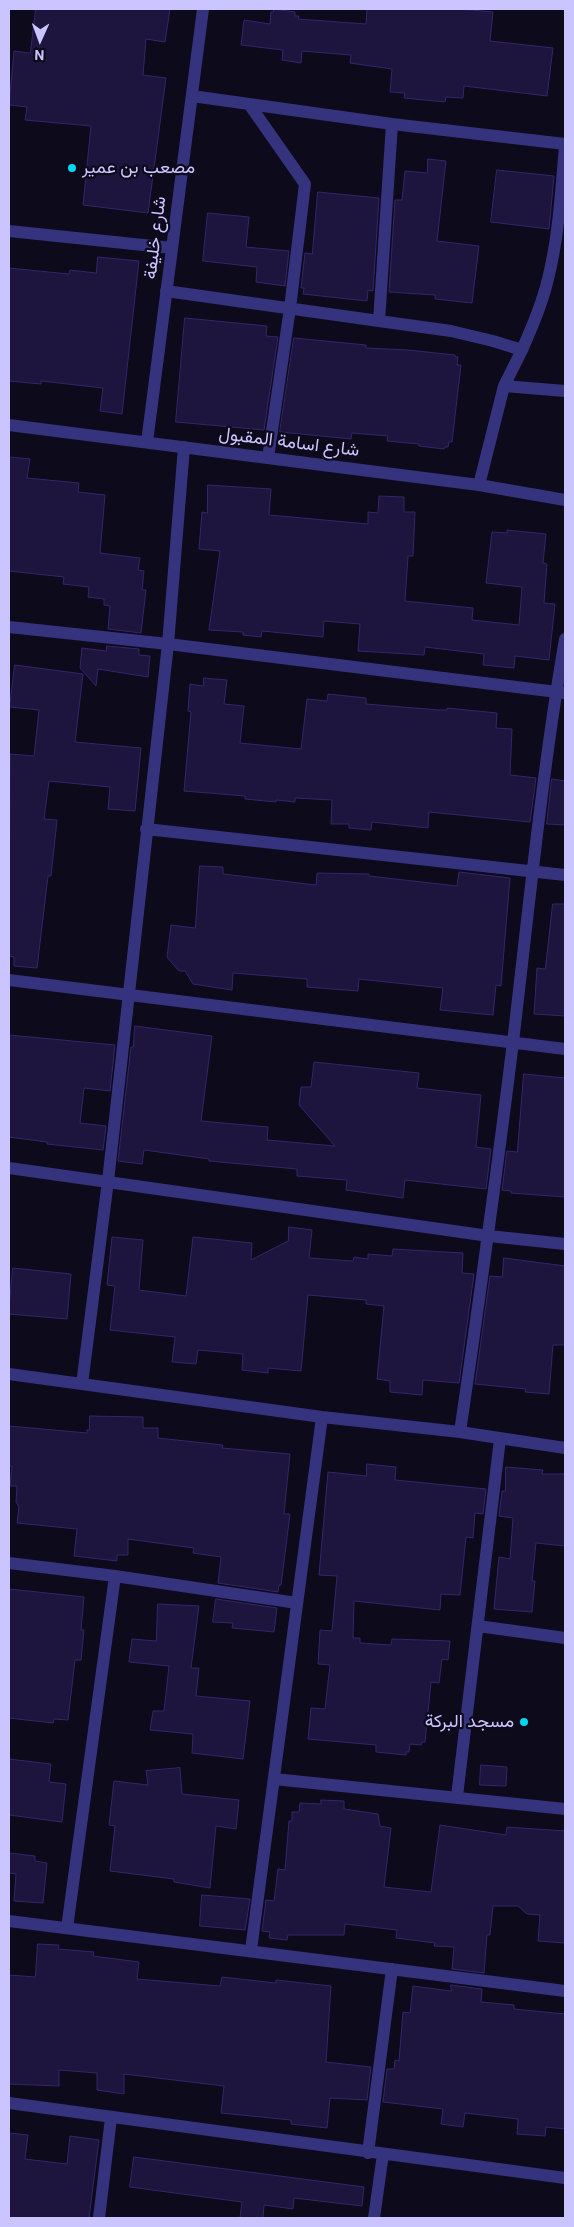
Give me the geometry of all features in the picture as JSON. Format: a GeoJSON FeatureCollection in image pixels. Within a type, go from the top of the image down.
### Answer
{"type":"FeatureCollection","features":[{"type":"Feature","properties":{"kind":"street","name":"شارع خليفة"},"geometry":{"type":"LineString","coordinates":[[147,442],[203,9]]}},
{"type":"Feature","properties":{"kind":"street"},"geometry":{"type":"LineString","coordinates":[[192,96],[392,124],[565,145],[557,230],[548,278],[536,319],[504,386],[478,485]]}},
{"type":"Feature","properties":{"kind":"street"},"geometry":{"type":"LineString","coordinates":[[249,104],[304,184],[290,308],[268,458]]}},
{"type":"Feature","properties":{"kind":"street"},"geometry":{"type":"LineString","coordinates":[[379,321],[392,124]]}},
{"type":"Feature","properties":{"kind":"street"},"geometry":{"type":"LineString","coordinates":[[9,231],[172,248]]}},
{"type":"Feature","properties":{"kind":"street"},"geometry":{"type":"LineString","coordinates":[[166,291],[451,331],[522,350]]}},
{"type":"Feature","properties":{"kind":"street"},"geometry":{"type":"LineString","coordinates":[[504,386],[565,391]]}},
{"type":"Feature","properties":{"kind":"street","name":"شارع اسامة المقبول"},"geometry":{"type":"LineString","coordinates":[[9,425],[478,485],[565,500]]}},
{"type":"Feature","properties":{"kind":"street"},"geometry":{"type":"LineString","coordinates":[[82,1384],[108,1181],[168,644],[184,447]]}},
{"type":"Feature","properties":{"kind":"street"},"geometry":{"type":"LineString","coordinates":[[9,627],[168,644],[561,692]]}},
{"type":"Feature","properties":{"kind":"street"},"geometry":{"type":"LineString","coordinates":[[460,1432],[489,1236],[532,872],[561,692],[565,639]]}},
{"type":"Feature","properties":{"kind":"street"},"geometry":{"type":"LineString","coordinates":[[146,829],[565,875]]}},
{"type":"Feature","properties":{"kind":"street"},"geometry":{"type":"LineString","coordinates":[[9,980],[565,1050]]}},
{"type":"Feature","properties":{"kind":"street"},"geometry":{"type":"LineString","coordinates":[[9,1168],[489,1236],[565,1244]]}},
{"type":"Feature","properties":{"kind":"street"},"geometry":{"type":"LineString","coordinates":[[9,1374],[322,1417],[460,1432],[565,1448]]}},
{"type":"Feature","properties":{"kind":"street"},"geometry":{"type":"LineString","coordinates":[[251,1950],[322,1417]]}},
{"type":"Feature","properties":{"kind":"street"},"geometry":{"type":"LineString","coordinates":[[457,1796],[500,1439]]}},
{"type":"Feature","properties":{"kind":"street"},"geometry":{"type":"LineString","coordinates":[[9,1563],[115,1576],[298,1603]]}},
{"type":"Feature","properties":{"kind":"street"},"geometry":{"type":"LineString","coordinates":[[68,1928],[115,1576]]}},
{"type":"Feature","properties":{"kind":"street"},"geometry":{"type":"LineString","coordinates":[[478,1626],[565,1638]]}},
{"type":"Feature","properties":{"kind":"street"},"geometry":{"type":"LineString","coordinates":[[274,1779],[457,1796],[565,1809]]}},
{"type":"Feature","properties":{"kind":"street"},"geometry":{"type":"LineString","coordinates":[[9,1921],[565,1991]]}},
{"type":"Feature","properties":{"kind":"street"},"geometry":{"type":"LineString","coordinates":[[368,2152],[392,1969]]}},
{"type":"Feature","properties":{"kind":"street"},"geometry":{"type":"LineString","coordinates":[[9,2103],[565,2178]]}},
{"type":"Feature","properties":{"kind":"street"},"geometry":{"type":"LineString","coordinates":[[99,2218],[111,2118]]}},
{"type":"Feature","properties":{"kind":"street"},"geometry":{"type":"LineString","coordinates":[[374,2218],[383,2154]]}},
{"type":"Feature","properties":{"kind":"building"},"geometry":{"type":"Polygon","coordinates":[[[36,9],[170,9],[165,42],[146,39],[143,75],[166,78],[148,213],[83,205],[91,126],[25,120],[27,107],[9,105],[14,51],[30,53],[36,9]]]}},
{"type":"Feature","properties":{"kind":"building"},"geometry":{"type":"Polygon","coordinates":[[[274,9],[295,12],[295,16],[299,16],[298,19],[366,24],[367,9],[460,9],[493,12],[490,41],[553,48],[547,96],[464,86],[463,98],[446,97],[445,102],[404,98],[405,93],[390,92],[392,69],[350,63],[351,55],[302,51],[301,63],[282,60],[283,50],[241,45],[244,20],[270,24],[271,12],[274,9]]]}},
{"type":"Feature","properties":{"kind":"building"},"geometry":{"type":"Polygon","coordinates":[[[428,159],[446,161],[437,241],[479,246],[472,303],[435,299],[435,295],[389,292],[395,200],[402,200],[405,171],[427,173],[428,159]]]}},
{"type":"Feature","properties":{"kind":"building"},"geometry":{"type":"Polygon","coordinates":[[[497,170],[554,176],[549,229],[491,222],[497,170]]]}},
{"type":"Feature","properties":{"kind":"building"},"geometry":{"type":"Polygon","coordinates":[[[318,192],[379,198],[373,291],[368,290],[367,301],[303,294],[304,288],[301,288],[305,253],[312,254],[318,192]]]}},
{"type":"Feature","properties":{"kind":"building"},"geometry":{"type":"Polygon","coordinates":[[[208,213],[249,217],[246,247],[289,251],[285,286],[256,282],[257,267],[203,261],[208,213]]]}},
{"type":"Feature","properties":{"kind":"building"},"geometry":{"type":"Polygon","coordinates":[[[98,257],[139,261],[122,414],[100,411],[103,388],[41,381],[41,384],[9,381],[9,268],[69,274],[70,270],[96,273],[98,257]]]}},
{"type":"Feature","properties":{"kind":"building"},"geometry":{"type":"Polygon","coordinates":[[[185,318],[267,326],[266,336],[278,337],[264,430],[176,422],[185,318]]]}},
{"type":"Feature","properties":{"kind":"building"},"geometry":{"type":"Polygon","coordinates":[[[294,338],[366,345],[366,348],[455,355],[455,357],[458,357],[457,365],[461,365],[452,442],[449,442],[448,447],[444,449],[387,441],[388,436],[352,433],[351,439],[280,432],[294,338]]]}},
{"type":"Feature","properties":{"kind":"building"},"geometry":{"type":"Polygon","coordinates":[[[9,457],[30,459],[27,478],[79,483],[78,492],[105,495],[100,553],[140,558],[138,570],[144,571],[142,590],[146,590],[141,633],[108,629],[110,606],[104,605],[104,599],[88,597],[89,587],[63,584],[64,577],[9,571],[9,457]]]}},
{"type":"Feature","properties":{"kind":"building"},"geometry":{"type":"Polygon","coordinates":[[[208,485],[271,489],[269,515],[368,524],[368,512],[378,513],[379,496],[404,497],[404,512],[415,512],[413,556],[408,556],[405,601],[473,608],[472,620],[519,625],[522,587],[486,583],[492,532],[507,533],[507,530],[546,534],[543,563],[547,564],[544,603],[555,604],[549,660],[515,656],[514,668],[483,665],[484,654],[425,647],[424,655],[358,651],[360,624],[324,621],[323,637],[262,631],[261,637],[243,635],[243,632],[209,630],[220,551],[199,549],[202,512],[207,513],[208,485]]]}},
{"type":"Feature","properties":{"kind":"building"},"geometry":{"type":"Polygon","coordinates":[[[107,646],[139,649],[139,655],[150,656],[148,677],[98,669],[96,686],[80,668],[82,648],[106,651],[107,646]]]}},
{"type":"Feature","properties":{"kind":"building"},"geometry":{"type":"Polygon","coordinates":[[[15,665],[83,674],[75,742],[141,748],[135,811],[108,809],[110,787],[49,781],[44,819],[57,820],[51,876],[48,876],[37,968],[14,966],[14,957],[9,956],[10,754],[34,756],[39,710],[10,707],[15,665]]]}},
{"type":"Feature","properties":{"kind":"building"},"geometry":{"type":"Polygon","coordinates":[[[204,678],[227,680],[224,704],[244,706],[240,743],[301,749],[307,699],[327,701],[328,694],[366,698],[366,704],[439,710],[447,710],[447,708],[497,713],[496,728],[512,729],[510,775],[536,778],[530,822],[429,812],[428,828],[372,822],[371,830],[349,828],[349,824],[331,824],[332,800],[295,798],[295,802],[276,800],[276,802],[245,799],[245,796],[184,791],[191,712],[188,711],[190,684],[203,686],[204,678]]]}},
{"type":"Feature","properties":{"kind":"building"},"geometry":{"type":"Polygon","coordinates":[[[552,779],[565,781],[565,825],[547,824],[552,779]]]}},
{"type":"Feature","properties":{"kind":"building"},"geometry":{"type":"Polygon","coordinates":[[[200,866],[223,867],[223,874],[316,885],[317,873],[369,874],[369,876],[457,886],[459,872],[510,878],[501,986],[496,985],[493,1015],[440,1010],[443,988],[359,979],[358,991],[307,987],[307,979],[233,973],[232,990],[193,984],[185,971],[179,971],[167,957],[171,925],[195,928],[200,866]]]}},
{"type":"Feature","properties":{"kind":"building"},"geometry":{"type":"Polygon","coordinates":[[[553,904],[565,904],[565,1016],[534,1014],[537,968],[545,969],[553,904]]]}},
{"type":"Feature","properties":{"kind":"building"},"geometry":{"type":"Polygon","coordinates":[[[135,1026],[212,1036],[201,1121],[268,1127],[267,1140],[335,1146],[299,1105],[301,1087],[311,1087],[314,1062],[419,1073],[417,1088],[481,1095],[476,1147],[491,1149],[486,1189],[405,1180],[403,1198],[346,1190],[347,1180],[297,1176],[297,1169],[209,1161],[209,1159],[144,1150],[142,1164],[118,1161],[135,1026]]]}},
{"type":"Feature","properties":{"kind":"building"},"geometry":{"type":"Polygon","coordinates":[[[9,1035],[115,1045],[110,1091],[84,1088],[80,1123],[106,1126],[103,1150],[47,1144],[47,1142],[9,1137],[9,1035]]]}},
{"type":"Feature","properties":{"kind":"building"},"geometry":{"type":"Polygon","coordinates":[[[524,1074],[565,1078],[565,1197],[511,1193],[511,1191],[502,1190],[507,1151],[517,1152],[524,1074]]]}},
{"type":"Feature","properties":{"kind":"building"},"geometry":{"type":"Polygon","coordinates":[[[289,1227],[312,1230],[309,1258],[353,1261],[354,1257],[368,1259],[368,1254],[392,1256],[393,1249],[463,1253],[462,1273],[474,1274],[459,1383],[423,1380],[422,1395],[390,1392],[390,1381],[377,1379],[384,1306],[366,1304],[366,1300],[308,1295],[301,1371],[268,1368],[268,1373],[242,1370],[243,1354],[198,1350],[196,1364],[172,1362],[175,1337],[110,1330],[115,1286],[107,1285],[112,1237],[143,1240],[139,1290],[186,1296],[193,1237],[252,1243],[251,1260],[288,1241],[289,1227]]]}},
{"type":"Feature","properties":{"kind":"building"},"geometry":{"type":"Polygon","coordinates":[[[504,1258],[565,1266],[565,1345],[553,1345],[549,1394],[525,1392],[526,1389],[475,1384],[490,1276],[502,1277],[504,1258]]]}},
{"type":"Feature","properties":{"kind":"building"},"geometry":{"type":"Polygon","coordinates":[[[13,1268],[71,1274],[67,1319],[9,1314],[13,1268]]]}},
{"type":"Feature","properties":{"kind":"building"},"geometry":{"type":"Polygon","coordinates":[[[90,1416],[143,1417],[143,1428],[158,1428],[158,1438],[223,1445],[222,1448],[290,1454],[284,1514],[290,1514],[281,1585],[279,1585],[278,1592],[218,1583],[221,1557],[193,1553],[194,1548],[128,1539],[128,1555],[117,1555],[117,1561],[74,1556],[77,1529],[17,1523],[19,1507],[16,1502],[17,1486],[10,1486],[12,1466],[9,1466],[9,1426],[87,1433],[90,1416]]]}},
{"type":"Feature","properties":{"kind":"building"},"geometry":{"type":"Polygon","coordinates":[[[367,1464],[396,1467],[395,1480],[486,1489],[483,1514],[475,1513],[473,1538],[466,1537],[460,1595],[441,1594],[440,1610],[354,1601],[353,1638],[360,1638],[360,1643],[391,1645],[392,1639],[450,1641],[448,1660],[442,1659],[439,1683],[431,1682],[425,1742],[422,1742],[421,1745],[410,1744],[409,1752],[406,1752],[406,1755],[376,1752],[376,1745],[308,1739],[311,1708],[325,1709],[330,1665],[318,1664],[320,1630],[332,1631],[337,1576],[319,1575],[328,1472],[366,1476],[367,1464]]]}},
{"type":"Feature","properties":{"kind":"building"},"geometry":{"type":"Polygon","coordinates":[[[506,1467],[543,1470],[542,1474],[565,1474],[565,1546],[536,1543],[532,1581],[535,1581],[532,1612],[494,1609],[499,1557],[510,1559],[513,1518],[499,1516],[502,1491],[505,1491],[506,1467]]]}},
{"type":"Feature","properties":{"kind":"building"},"geometry":{"type":"Polygon","coordinates":[[[9,1589],[84,1597],[81,1630],[84,1630],[81,1660],[75,1660],[68,1720],[54,1719],[53,1723],[9,1718],[9,1589]]]}},
{"type":"Feature","properties":{"kind":"building"},"geometry":{"type":"Polygon","coordinates":[[[216,1599],[277,1608],[274,1632],[232,1628],[233,1623],[213,1622],[216,1599]]]}},
{"type":"Feature","properties":{"kind":"building"},"geometry":{"type":"Polygon","coordinates":[[[158,1604],[199,1606],[191,1668],[199,1668],[196,1696],[250,1701],[243,1759],[192,1753],[193,1734],[150,1730],[153,1711],[164,1711],[169,1666],[129,1662],[132,1639],[156,1641],[158,1604]]]}},
{"type":"Feature","properties":{"kind":"building"},"geometry":{"type":"Polygon","coordinates":[[[9,1759],[51,1764],[49,1782],[66,1784],[62,1822],[9,1815],[9,1759]]]}},
{"type":"Feature","properties":{"kind":"building"},"geometry":{"type":"Polygon","coordinates":[[[481,1765],[507,1767],[506,1786],[480,1785],[481,1765]]]}},
{"type":"Feature","properties":{"kind":"building"},"geometry":{"type":"Polygon","coordinates":[[[180,1768],[182,1794],[239,1800],[236,1829],[216,1826],[210,1888],[174,1882],[174,1879],[110,1871],[115,1826],[109,1825],[114,1781],[148,1785],[146,1771],[180,1768]]]}},
{"type":"Feature","properties":{"kind":"building"},"geometry":{"type":"Polygon","coordinates":[[[321,1800],[344,1801],[344,1809],[378,1814],[380,1826],[391,1828],[384,1887],[431,1892],[440,1825],[506,1835],[507,1827],[565,1831],[565,1943],[538,1941],[540,1915],[527,1914],[518,1906],[493,1906],[490,1935],[487,1935],[484,1973],[452,1969],[454,1947],[434,1946],[435,1943],[396,1938],[397,1930],[345,1924],[344,1935],[288,1935],[287,1940],[269,1938],[270,1932],[262,1931],[266,1900],[274,1901],[278,1869],[285,1870],[289,1821],[292,1821],[292,1812],[299,1812],[300,1803],[321,1804],[321,1800]]]}},
{"type":"Feature","properties":{"kind":"building"},"geometry":{"type":"Polygon","coordinates":[[[9,1853],[35,1856],[35,1861],[47,1863],[43,1903],[14,1901],[16,1874],[9,1873],[9,1853]]]}},
{"type":"Feature","properties":{"kind":"building"},"geometry":{"type":"Polygon","coordinates":[[[202,1895],[250,1899],[245,1930],[200,1926],[202,1895]]]}},
{"type":"Feature","properties":{"kind":"building"},"geometry":{"type":"Polygon","coordinates":[[[38,1944],[59,1945],[58,1949],[94,1952],[93,1956],[139,1962],[137,1979],[220,1986],[222,1977],[276,1983],[276,1980],[331,1986],[326,2062],[371,2067],[367,2100],[330,2098],[327,2128],[291,2124],[291,2120],[221,2113],[224,2086],[124,2074],[124,2094],[97,2090],[97,2073],[59,2070],[59,2086],[9,2084],[9,1975],[35,1977],[38,1944]]]}},
{"type":"Feature","properties":{"kind":"building"},"geometry":{"type":"Polygon","coordinates":[[[451,1985],[482,1989],[481,2002],[514,2005],[514,2009],[565,2014],[565,2129],[546,2127],[545,2136],[517,2134],[518,2119],[465,2113],[463,2127],[441,2124],[443,2109],[383,2102],[387,2069],[394,2069],[395,2060],[399,2061],[403,2012],[410,2013],[413,1986],[451,1991],[451,1985]]]}},
{"type":"Feature","properties":{"kind":"building"},"geometry":{"type":"Polygon","coordinates":[[[9,2133],[28,2135],[25,2159],[67,2164],[70,2136],[99,2140],[89,2218],[9,2218],[9,2133]]]}},
{"type":"Feature","properties":{"kind":"building"},"geometry":{"type":"Polygon","coordinates":[[[134,2157],[364,2187],[362,2206],[294,2198],[293,2209],[264,2205],[263,2218],[240,2218],[242,2202],[130,2187],[134,2157]]]}},
{"type":"Feature","properties":{"kind":"place","name":"مصعب بن عمير"},"geometry":{"type":"Point","coordinates":[72,168]}},
{"type":"Feature","properties":{"kind":"place","name":"مسجد البركة"},"geometry":{"type":"Point","coordinates":[524,1722]}}]}
